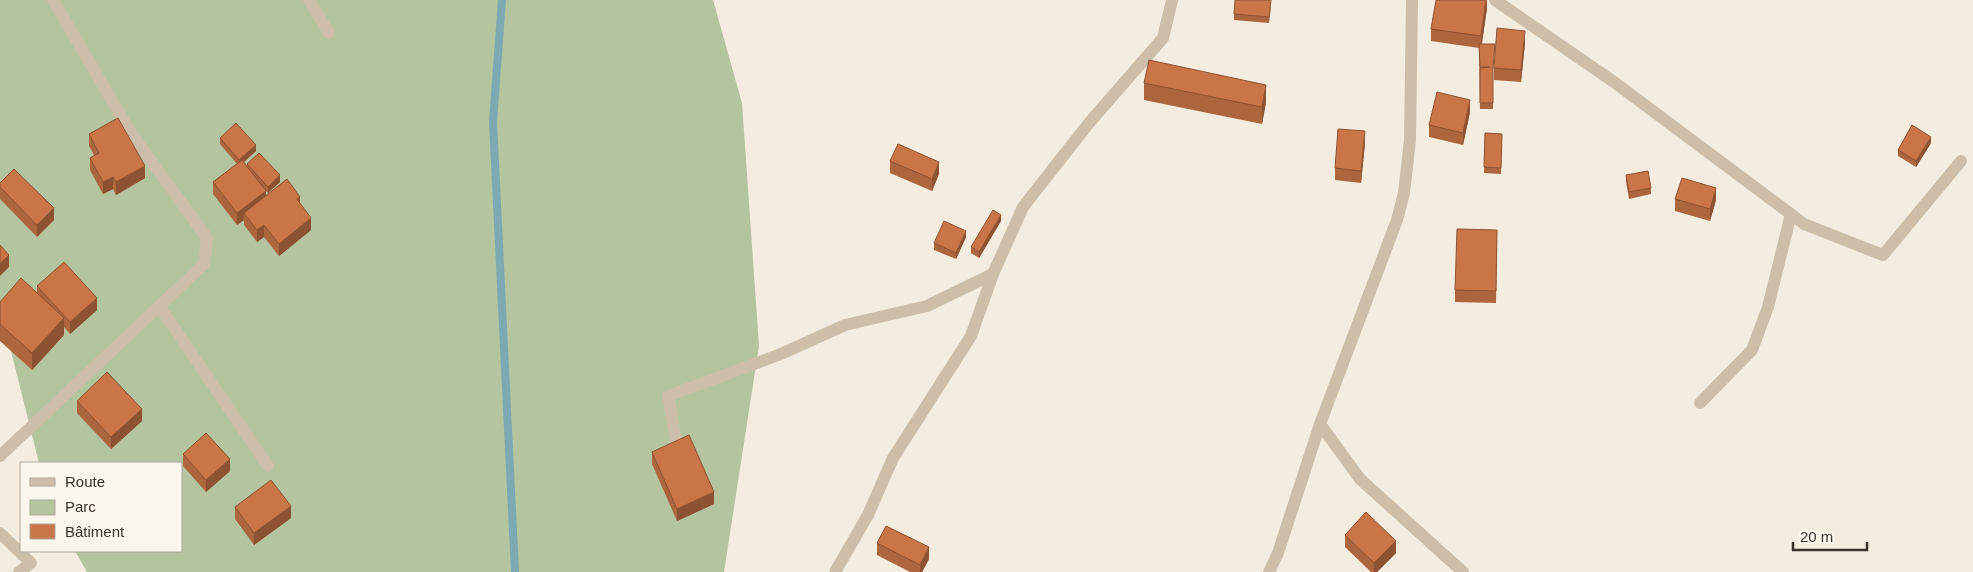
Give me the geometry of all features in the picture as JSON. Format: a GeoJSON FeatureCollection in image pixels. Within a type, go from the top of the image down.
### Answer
{"type":"FeatureCollection","features":[{"type":"Feature","properties":{"kind":"street"},"geometry":{"type":"LineString","coordinates":[[0,456],[204,264],[207,238],[131,133],[53,0]]}},
{"type":"Feature","properties":{"kind":"street"},"geometry":{"type":"LineString","coordinates":[[309,0],[329,33]]}},
{"type":"Feature","properties":{"kind":"street"},"geometry":{"type":"LineString","coordinates":[[835,572],[868,515],[893,458],[971,336],[993,274],[1023,207],[1089,124],[1163,38],[1172,0]]}},
{"type":"Feature","properties":{"kind":"street"},"geometry":{"type":"LineString","coordinates":[[1269,572],[1278,553],[1320,424],[1397,220],[1404,193],[1410,140],[1412,0]]}},
{"type":"Feature","properties":{"kind":"street"},"geometry":{"type":"LineString","coordinates":[[1495,0],[1614,82],[1804,224],[1883,255],[1961,161]]}},
{"type":"Feature","properties":{"kind":"street"},"geometry":{"type":"LineString","coordinates":[[1700,403],[1752,350],[1768,307],[1791,214]]}},
{"type":"Feature","properties":{"kind":"street"},"geometry":{"type":"LineString","coordinates":[[676,441],[668,396],[782,354],[845,324],[927,306],[993,274]]}},
{"type":"Feature","properties":{"kind":"street"},"geometry":{"type":"LineString","coordinates":[[160,307],[268,466]]}},
{"type":"Feature","properties":{"kind":"street"},"geometry":{"type":"LineString","coordinates":[[1320,424],[1360,479],[1463,572]]}},
{"type":"Feature","properties":{"kind":"street"},"geometry":{"type":"LineString","coordinates":[[0,534],[31,562],[19,572]]}},
{"type":"Feature","properties":{"kind":"green space"},"geometry":{"type":"Polygon","coordinates":[[[0,0],[713,0],[742,103],[759,346],[724,572],[87,572],[76,552],[182,552],[182,462],[39,462],[0,307],[0,0]]]}},
{"type":"Feature","properties":{"kind":"building"},"geometry":{"type":"Polygon","coordinates":[[[1235,0],[1271,0],[1269,17],[1234,14],[1235,0]]]}},
{"type":"Feature","properties":{"kind":"building"},"geometry":{"type":"Polygon","coordinates":[[[1436,0],[1486,0],[1481,36],[1431,29],[1436,0]]]}},
{"type":"Feature","properties":{"kind":"building"},"geometry":{"type":"Polygon","coordinates":[[[1497,28],[1525,31],[1521,70],[1494,68],[1497,28]]]}},
{"type":"Feature","properties":{"kind":"building"},"geometry":{"type":"Polygon","coordinates":[[[1479,44],[1495,44],[1493,103],[1480,103],[1480,68],[1490,67],[1480,67],[1479,44]]]}},
{"type":"Feature","properties":{"kind":"building"},"geometry":{"type":"Polygon","coordinates":[[[1149,60],[1266,85],[1262,107],[1144,83],[1149,60]]]}},
{"type":"Feature","properties":{"kind":"building"},"geometry":{"type":"Polygon","coordinates":[[[1437,92],[1470,100],[1463,133],[1429,125],[1437,92]]]}},
{"type":"Feature","properties":{"kind":"building"},"geometry":{"type":"Polygon","coordinates":[[[118,118],[145,166],[116,182],[113,177],[103,182],[90,158],[99,153],[89,134],[118,118]]]}},
{"type":"Feature","properties":{"kind":"building"},"geometry":{"type":"Polygon","coordinates":[[[236,123],[256,145],[239,160],[220,138],[236,123]]]}},
{"type":"Feature","properties":{"kind":"building"},"geometry":{"type":"Polygon","coordinates":[[[1912,125],[1931,137],[1916,161],[1898,150],[1912,125]]]}},
{"type":"Feature","properties":{"kind":"building"},"geometry":{"type":"Polygon","coordinates":[[[1338,129],[1365,131],[1361,171],[1335,168],[1338,129]]]}},
{"type":"Feature","properties":{"kind":"building"},"geometry":{"type":"Polygon","coordinates":[[[1485,133],[1502,134],[1501,168],[1484,167],[1485,133]]]}},
{"type":"Feature","properties":{"kind":"building"},"geometry":{"type":"Polygon","coordinates":[[[898,144],[939,162],[932,179],[890,161],[898,144]]]}},
{"type":"Feature","properties":{"kind":"building"},"geometry":{"type":"Polygon","coordinates":[[[259,153],[280,175],[268,187],[247,164],[259,153]]]}},
{"type":"Feature","properties":{"kind":"building"},"geometry":{"type":"Polygon","coordinates":[[[242,160],[266,191],[237,213],[213,182],[242,160]]]}},
{"type":"Feature","properties":{"kind":"building"},"geometry":{"type":"Polygon","coordinates":[[[14,169],[54,208],[37,225],[0,187],[0,183],[14,169]]]}},
{"type":"Feature","properties":{"kind":"building"},"geometry":{"type":"Polygon","coordinates":[[[1648,171],[1651,188],[1629,192],[1626,175],[1648,171]]]}},
{"type":"Feature","properties":{"kind":"building"},"geometry":{"type":"Polygon","coordinates":[[[1682,178],[1716,188],[1710,209],[1675,199],[1682,178]]]}},
{"type":"Feature","properties":{"kind":"building"},"geometry":{"type":"Polygon","coordinates":[[[287,179],[300,197],[297,199],[311,218],[279,244],[264,225],[257,230],[244,213],[287,179]]]}},
{"type":"Feature","properties":{"kind":"building"},"geometry":{"type":"Polygon","coordinates":[[[993,210],[1001,215],[979,252],[971,247],[993,210]]]}},
{"type":"Feature","properties":{"kind":"building"},"geometry":{"type":"Polygon","coordinates":[[[944,221],[966,231],[956,253],[934,243],[944,221]]]}},
{"type":"Feature","properties":{"kind":"building"},"geometry":{"type":"Polygon","coordinates":[[[1457,229],[1497,230],[1496,291],[1455,290],[1457,229]]]}},
{"type":"Feature","properties":{"kind":"building"},"geometry":{"type":"Polygon","coordinates":[[[0,245],[9,255],[0,264],[0,245]]]}},
{"type":"Feature","properties":{"kind":"building"},"geometry":{"type":"Polygon","coordinates":[[[64,262],[97,298],[70,322],[37,286],[64,262]]]}},
{"type":"Feature","properties":{"kind":"building"},"geometry":{"type":"Polygon","coordinates":[[[21,278],[64,318],[32,353],[0,324],[0,302],[21,278]]]}},
{"type":"Feature","properties":{"kind":"building"},"geometry":{"type":"Polygon","coordinates":[[[107,372],[142,409],[111,437],[77,401],[107,372]]]}},
{"type":"Feature","properties":{"kind":"building"},"geometry":{"type":"Polygon","coordinates":[[[206,433],[230,459],[206,480],[183,454],[206,433]]]}},
{"type":"Feature","properties":{"kind":"building"},"geometry":{"type":"Polygon","coordinates":[[[689,435],[714,492],[677,509],[652,452],[689,435]]]}},
{"type":"Feature","properties":{"kind":"building"},"geometry":{"type":"Polygon","coordinates":[[[271,480],[291,506],[254,533],[235,507],[271,480]]]}},
{"type":"Feature","properties":{"kind":"building"},"geometry":{"type":"Polygon","coordinates":[[[1366,512],[1396,541],[1374,563],[1345,535],[1366,512]]]}},
{"type":"Feature","properties":{"kind":"building"},"geometry":{"type":"Polygon","coordinates":[[[886,526],[929,547],[920,565],[877,543],[886,526]]]}},
{"type":"Feature","properties":{"kind":"waterway"},"geometry":{"type":"LineString","coordinates":[[502,0],[493,122],[515,572]]}}]}
